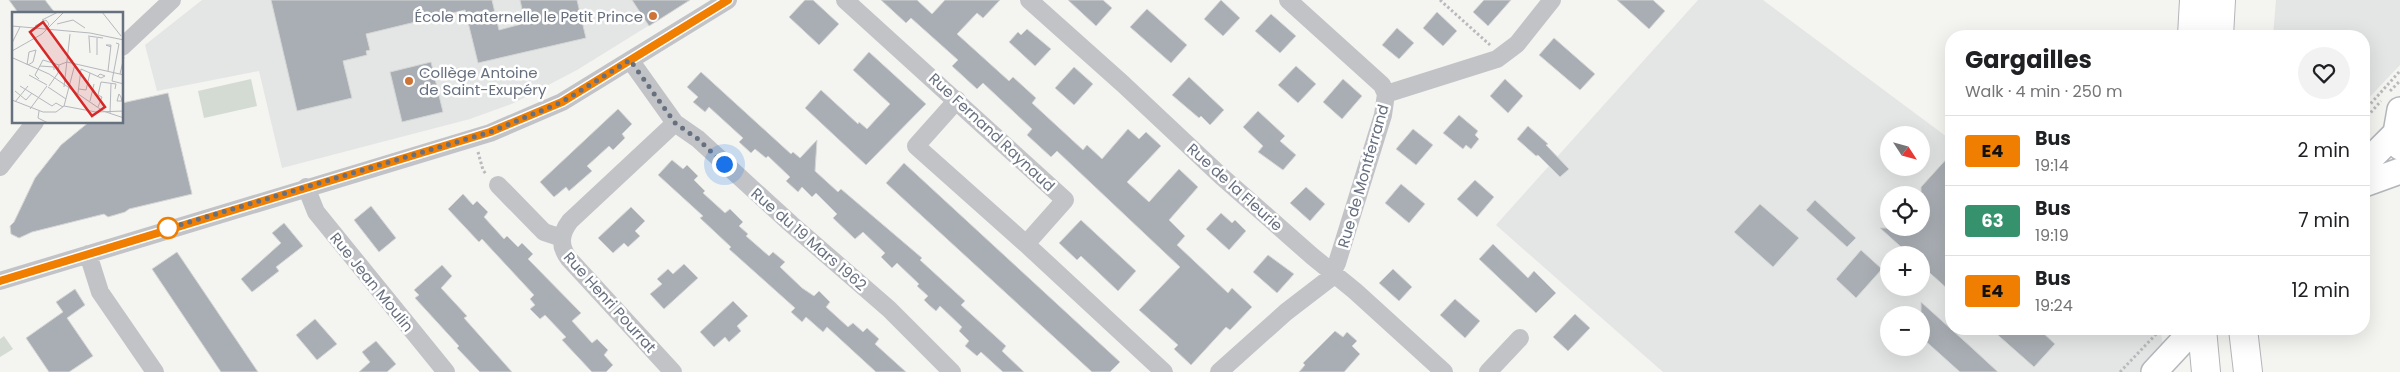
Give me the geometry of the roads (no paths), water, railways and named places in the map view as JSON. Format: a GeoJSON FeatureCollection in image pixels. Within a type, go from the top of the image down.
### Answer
{"type":"FeatureCollection","features":[{"type":"Feature","properties":{"kind":"highway"},"geometry":{"type":"LineString","coordinates":[[2192,30],[2194,0]]}},
{"type":"Feature","properties":{"kind":"highway"},"geometry":{"type":"LineString","coordinates":[[2220,30],[2221,0]]}},
{"type":"Feature","properties":{"kind":"highway"},"geometry":{"type":"LineString","coordinates":[[2235,30],[2236,0]]}},
{"type":"Feature","properties":{"kind":"highway"},"geometry":{"type":"LineString","coordinates":[[2192,372],[2198,335]]}},
{"type":"Feature","properties":{"kind":"highway"},"geometry":{"type":"LineString","coordinates":[[2200,335],[2206,372]]}},
{"type":"Feature","properties":{"kind":"highway"},"geometry":{"type":"LineString","coordinates":[[2230,335],[2233,372]]}},
{"type":"Feature","properties":{"kind":"highway"},"geometry":{"type":"LineString","coordinates":[[2244,335],[2248,372]]}},
{"type":"Feature","properties":{"kind":"main road"},"geometry":{"type":"LineString","coordinates":[[2370,159],[2399,130]]}},
{"type":"Feature","properties":{"kind":"main road"},"geometry":{"type":"LineString","coordinates":[[2370,182],[2400,171]]}},
{"type":"Feature","properties":{"kind":"main road"},"geometry":{"type":"LineString","coordinates":[[2154,372],[2194,335]]}},
{"type":"Feature","properties":{"kind":"street"},"geometry":{"type":"LineString","coordinates":[[124,45],[172,0]]}},
{"type":"Feature","properties":{"kind":"street"},"geometry":{"type":"LineString","coordinates":[[0,280],[490,132],[562,102],[728,0]]}},
{"type":"Feature","properties":{"kind":"street","name":"Rue Fernand Raynaud"},"geometry":{"type":"LineString","coordinates":[[845,0],[1065,200],[1026,244]]}},
{"type":"Feature","properties":{"kind":"street","name":"Rue de la Fleurie"},"geometry":{"type":"LineString","coordinates":[[1028,0],[1124,84],[1221,176],[1444,372]]}},
{"type":"Feature","properties":{"kind":"street","name":"Rue de Montferrand"},"geometry":{"type":"LineString","coordinates":[[1332,272],[1383,115],[1386,94],[1497,58],[1517,44],[1552,0]]}},
{"type":"Feature","properties":{"kind":"street"},"geometry":{"type":"LineString","coordinates":[[1290,1],[1382,85],[1386,94]]}},
{"type":"Feature","properties":{"kind":"street","name":"Rue du 19 Mars 1962"},"geometry":{"type":"LineString","coordinates":[[630,60],[675,123],[698,139],[791,224],[889,309],[952,372]]}},
{"type":"Feature","properties":{"kind":"street"},"geometry":{"type":"LineString","coordinates":[[957,100],[916,146],[1026,244],[1164,372]]}},
{"type":"Feature","properties":{"kind":"street","name":"Rue Henri Pourrat"},"geometry":{"type":"LineString","coordinates":[[673,372],[569,259],[562,250],[562,238],[570,221],[675,123]]}},
{"type":"Feature","properties":{"kind":"street"},"geometry":{"type":"LineString","coordinates":[[0,167],[33,124]]}},
{"type":"Feature","properties":{"kind":"street"},"geometry":{"type":"LineString","coordinates":[[498,185],[544,232],[562,238]]}},
{"type":"Feature","properties":{"kind":"street","name":"Rue Jean Moulin"},"geometry":{"type":"LineString","coordinates":[[306,187],[316,212],[446,372]]}},
{"type":"Feature","properties":{"kind":"street"},"geometry":{"type":"LineString","coordinates":[[88,254],[100,292],[155,372]]}},
{"type":"Feature","properties":{"kind":"street"},"geometry":{"type":"LineString","coordinates":[[1219,372],[1286,312],[1329,279],[1332,272]]}},
{"type":"Feature","properties":{"kind":"street"},"geometry":{"type":"LineString","coordinates":[[1488,372],[1520,338]]}},
{"type":"Feature","properties":{"kind":"place","name":"École maternelle le Petit Prince"},"geometry":{"type":"Point","coordinates":[653,16]}},
{"type":"Feature","properties":{"kind":"place","name":"Collège Antoine de Saint-Exupéry"},"geometry":{"type":"Point","coordinates":[409,81]}}]}
